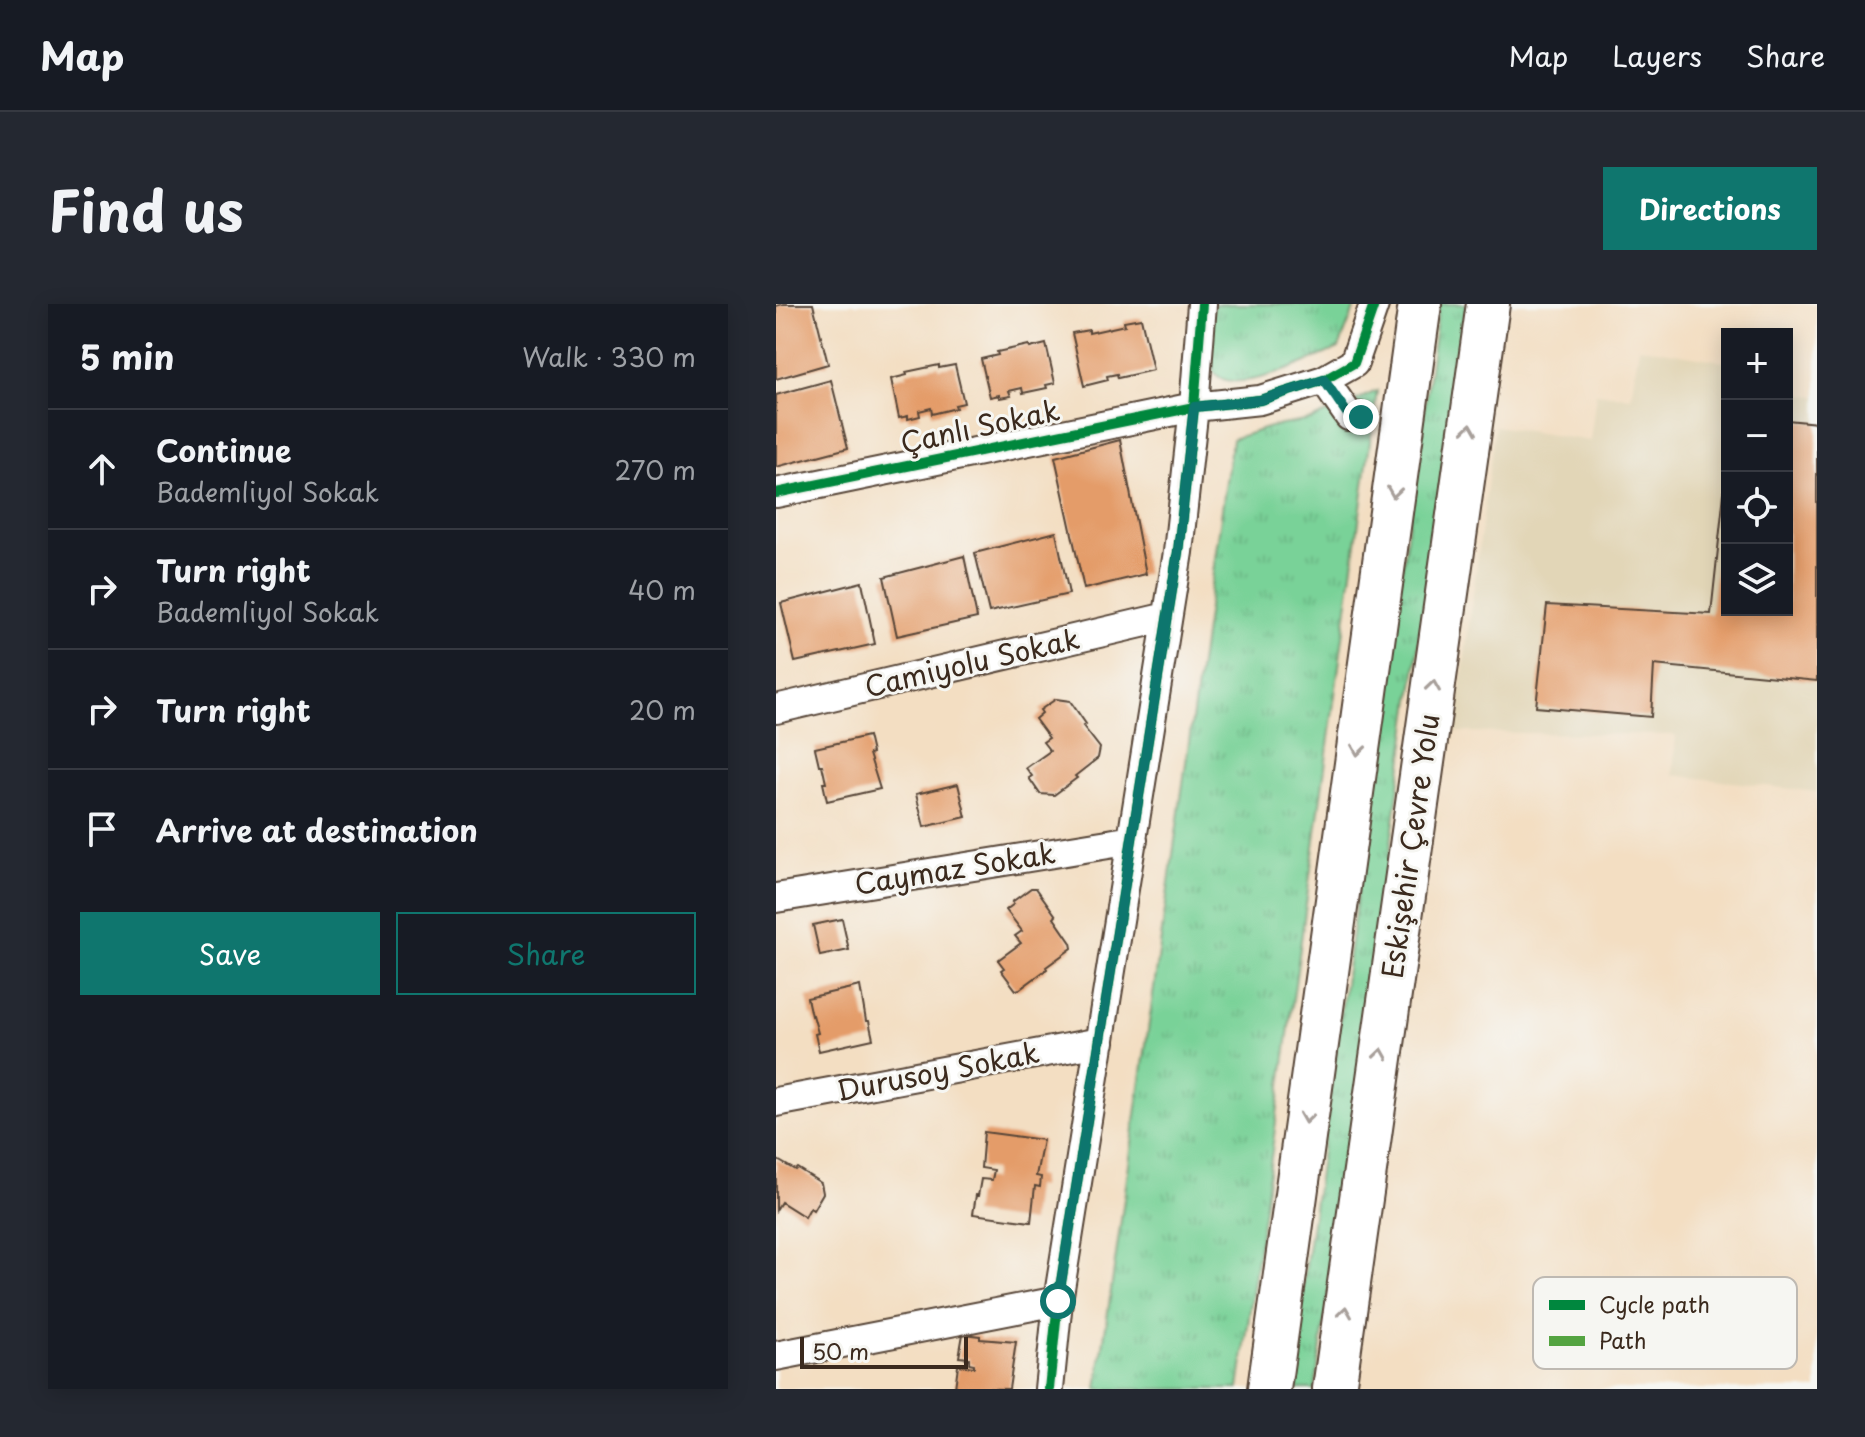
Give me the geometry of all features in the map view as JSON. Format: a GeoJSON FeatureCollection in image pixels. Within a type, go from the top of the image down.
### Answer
{"type":"FeatureCollection","features":[{"type":"Feature","properties":{"kind":"highway"},"geometry":{"type":"LineString","coordinates":[[1269,1389],[1420,304]]}},
{"type":"Feature","properties":{"kind":"highway","name":"Eskişehir Çevre Yolu"},"geometry":{"type":"LineString","coordinates":[[1334,1389],[1488,304]]}},
{"type":"Feature","properties":{"kind":"street"},"geometry":{"type":"LineString","coordinates":[[1049,1389],[1058,1301],[1178,552],[1202,304]]}},
{"type":"Feature","properties":{"kind":"street","name":"Çanlı Sokak"},"geometry":{"type":"LineString","coordinates":[[776,493],[1194,407],[1260,400],[1324,380],[1354,363],[1374,305]]}},
{"type":"Feature","properties":{"kind":"street"},"geometry":{"type":"LineString","coordinates":[[1324,380],[1349,416],[1361,417]]}},
{"type":"Feature","properties":{"kind":"street","name":"Camiyolu Sokak"},"geometry":{"type":"LineString","coordinates":[[776,709],[1167,617]]}},
{"type":"Feature","properties":{"kind":"street","name":"Caymaz Sokak"},"geometry":{"type":"LineString","coordinates":[[776,898],[1133,840]]}},
{"type":"Feature","properties":{"kind":"street","name":"Durusoy Sokak"},"geometry":{"type":"LineString","coordinates":[[776,1102],[1100,1042]]}},
{"type":"Feature","properties":{"kind":"street"},"geometry":{"type":"LineString","coordinates":[[776,1356],[1058,1301]]}},
{"type":"Feature","properties":{"kind":"shaded area"},"geometry":{"type":"Polygon","coordinates":[[[1639,347],[1721,361],[1721,616],[1793,616],[1793,394],[1817,396],[1817,792],[1673,775],[1676,735],[1455,732],[1495,426],[1590,441],[1596,393],[1631,397],[1639,347]]]}},
{"type":"Feature","properties":{"kind":"green space"},"geometry":{"type":"Polygon","coordinates":[[[1214,304],[1356,304],[1339,348],[1275,374],[1238,381],[1224,379],[1214,371],[1209,338],[1214,304]]]}},
{"type":"Feature","properties":{"kind":"green space"},"geometry":{"type":"Polygon","coordinates":[[[1439,304],[1466,304],[1315,1389],[1289,1389],[1439,304]]]}},
{"type":"Feature","properties":{"kind":"green space"},"geometry":{"type":"Polygon","coordinates":[[[1377,391],[1239,1389],[1097,1389],[1232,439],[1270,427],[1311,420],[1377,391]]]}},
{"type":"Feature","properties":{"kind":"building"},"geometry":{"type":"Polygon","coordinates":[[[813,304],[828,364],[776,379],[776,306],[813,304]]]}},
{"type":"Feature","properties":{"kind":"building"},"geometry":{"type":"Polygon","coordinates":[[[1141,318],[1153,370],[1118,378],[1117,374],[1107,376],[1108,380],[1084,386],[1072,333],[1089,330],[1089,333],[1141,318]]]}},
{"type":"Feature","properties":{"kind":"building"},"geometry":{"type":"Polygon","coordinates":[[[1046,344],[1055,383],[1023,393],[1022,388],[1009,391],[1011,396],[990,397],[981,359],[998,355],[997,352],[1046,344]]]}},
{"type":"Feature","properties":{"kind":"building"},"geometry":{"type":"Polygon","coordinates":[[[939,365],[939,368],[955,365],[964,403],[932,414],[931,408],[919,411],[920,416],[899,418],[891,379],[907,375],[906,372],[939,365]]]}},
{"type":"Feature","properties":{"kind":"building"},"geometry":{"type":"Polygon","coordinates":[[[831,380],[848,448],[776,467],[776,395],[831,380]]]}},
{"type":"Feature","properties":{"kind":"building"},"geometry":{"type":"Polygon","coordinates":[[[1793,421],[1817,423],[1817,681],[1654,665],[1651,717],[1536,707],[1547,605],[1711,614],[1721,521],[1721,616],[1793,616],[1793,421]]]}},
{"type":"Feature","properties":{"kind":"building"},"geometry":{"type":"Polygon","coordinates":[[[1120,440],[1146,574],[1084,589],[1055,457],[1120,440]]]}},
{"type":"Feature","properties":{"kind":"building"},"geometry":{"type":"Polygon","coordinates":[[[1056,532],[1069,594],[989,612],[975,553],[1056,532]]]}},
{"type":"Feature","properties":{"kind":"building"},"geometry":{"type":"Polygon","coordinates":[[[964,556],[977,618],[897,636],[884,577],[964,556]]]}},
{"type":"Feature","properties":{"kind":"building"},"geometry":{"type":"Polygon","coordinates":[[[862,582],[875,644],[795,662],[781,603],[862,582]]]}},
{"type":"Feature","properties":{"kind":"building"},"geometry":{"type":"Polygon","coordinates":[[[1056,699],[1070,701],[1086,724],[1083,726],[1100,748],[1098,758],[1075,776],[1077,778],[1054,795],[1040,794],[1026,768],[1050,751],[1043,742],[1049,738],[1035,719],[1042,713],[1040,710],[1056,699]]]}},
{"type":"Feature","properties":{"kind":"building"},"geometry":{"type":"Polygon","coordinates":[[[868,736],[872,753],[869,754],[880,789],[827,801],[822,765],[819,765],[815,748],[868,736]]]}},
{"type":"Feature","properties":{"kind":"building"},"geometry":{"type":"Polygon","coordinates":[[[958,784],[966,817],[924,827],[916,794],[958,784]]]}},
{"type":"Feature","properties":{"kind":"building"},"geometry":{"type":"Polygon","coordinates":[[[1031,888],[1036,888],[1056,916],[1054,918],[1072,948],[1016,990],[1001,970],[1004,968],[998,960],[1021,943],[1015,936],[1022,931],[1006,910],[1031,888]]]}},
{"type":"Feature","properties":{"kind":"building"},"geometry":{"type":"Polygon","coordinates":[[[842,919],[849,950],[820,956],[813,925],[842,919]]]}},
{"type":"Feature","properties":{"kind":"building"},"geometry":{"type":"Polygon","coordinates":[[[860,986],[866,1021],[869,1021],[873,1039],[819,1051],[815,1034],[818,1033],[807,998],[860,986]]]}},
{"type":"Feature","properties":{"kind":"building"},"geometry":{"type":"Polygon","coordinates":[[[984,1132],[1043,1140],[1036,1176],[1041,1177],[1040,1187],[1035,1186],[1031,1222],[973,1214],[981,1179],[992,1180],[994,1170],[981,1168],[984,1132]]]}},
{"type":"Feature","properties":{"kind":"building"},"geometry":{"type":"Polygon","coordinates":[[[776,1159],[821,1183],[823,1193],[805,1217],[781,1202],[776,1210],[776,1159]]]}},
{"type":"Feature","properties":{"kind":"building"},"geometry":{"type":"Polygon","coordinates":[[[963,1334],[980,1336],[980,1339],[1016,1342],[1009,1389],[955,1388],[958,1365],[974,1367],[969,1363],[969,1358],[959,1357],[963,1334]]]}},
{"type":"Feature","properties":{"kind":"marked path"},"geometry":{"type":"LineString","coordinates":[[1324,380],[1349,416],[1361,417]]}},
{"type":"Feature","properties":{"kind":"cycle path"},"geometry":{"type":"LineString","coordinates":[[776,493],[1194,407],[1202,304]]}},
{"type":"Feature","properties":{"kind":"cycle path"},"geometry":{"type":"LineString","coordinates":[[1049,1389],[1058,1301],[1178,552],[1194,407],[1260,400],[1324,380],[1354,363],[1374,305]]}},
{"type":"Feature","properties":{"kind":"route"},"geometry":{"type":"LineString","coordinates":[[1058,1301],[1178,552],[1194,407],[1260,400],[1324,380],[1349,416],[1361,417]]}}]}
